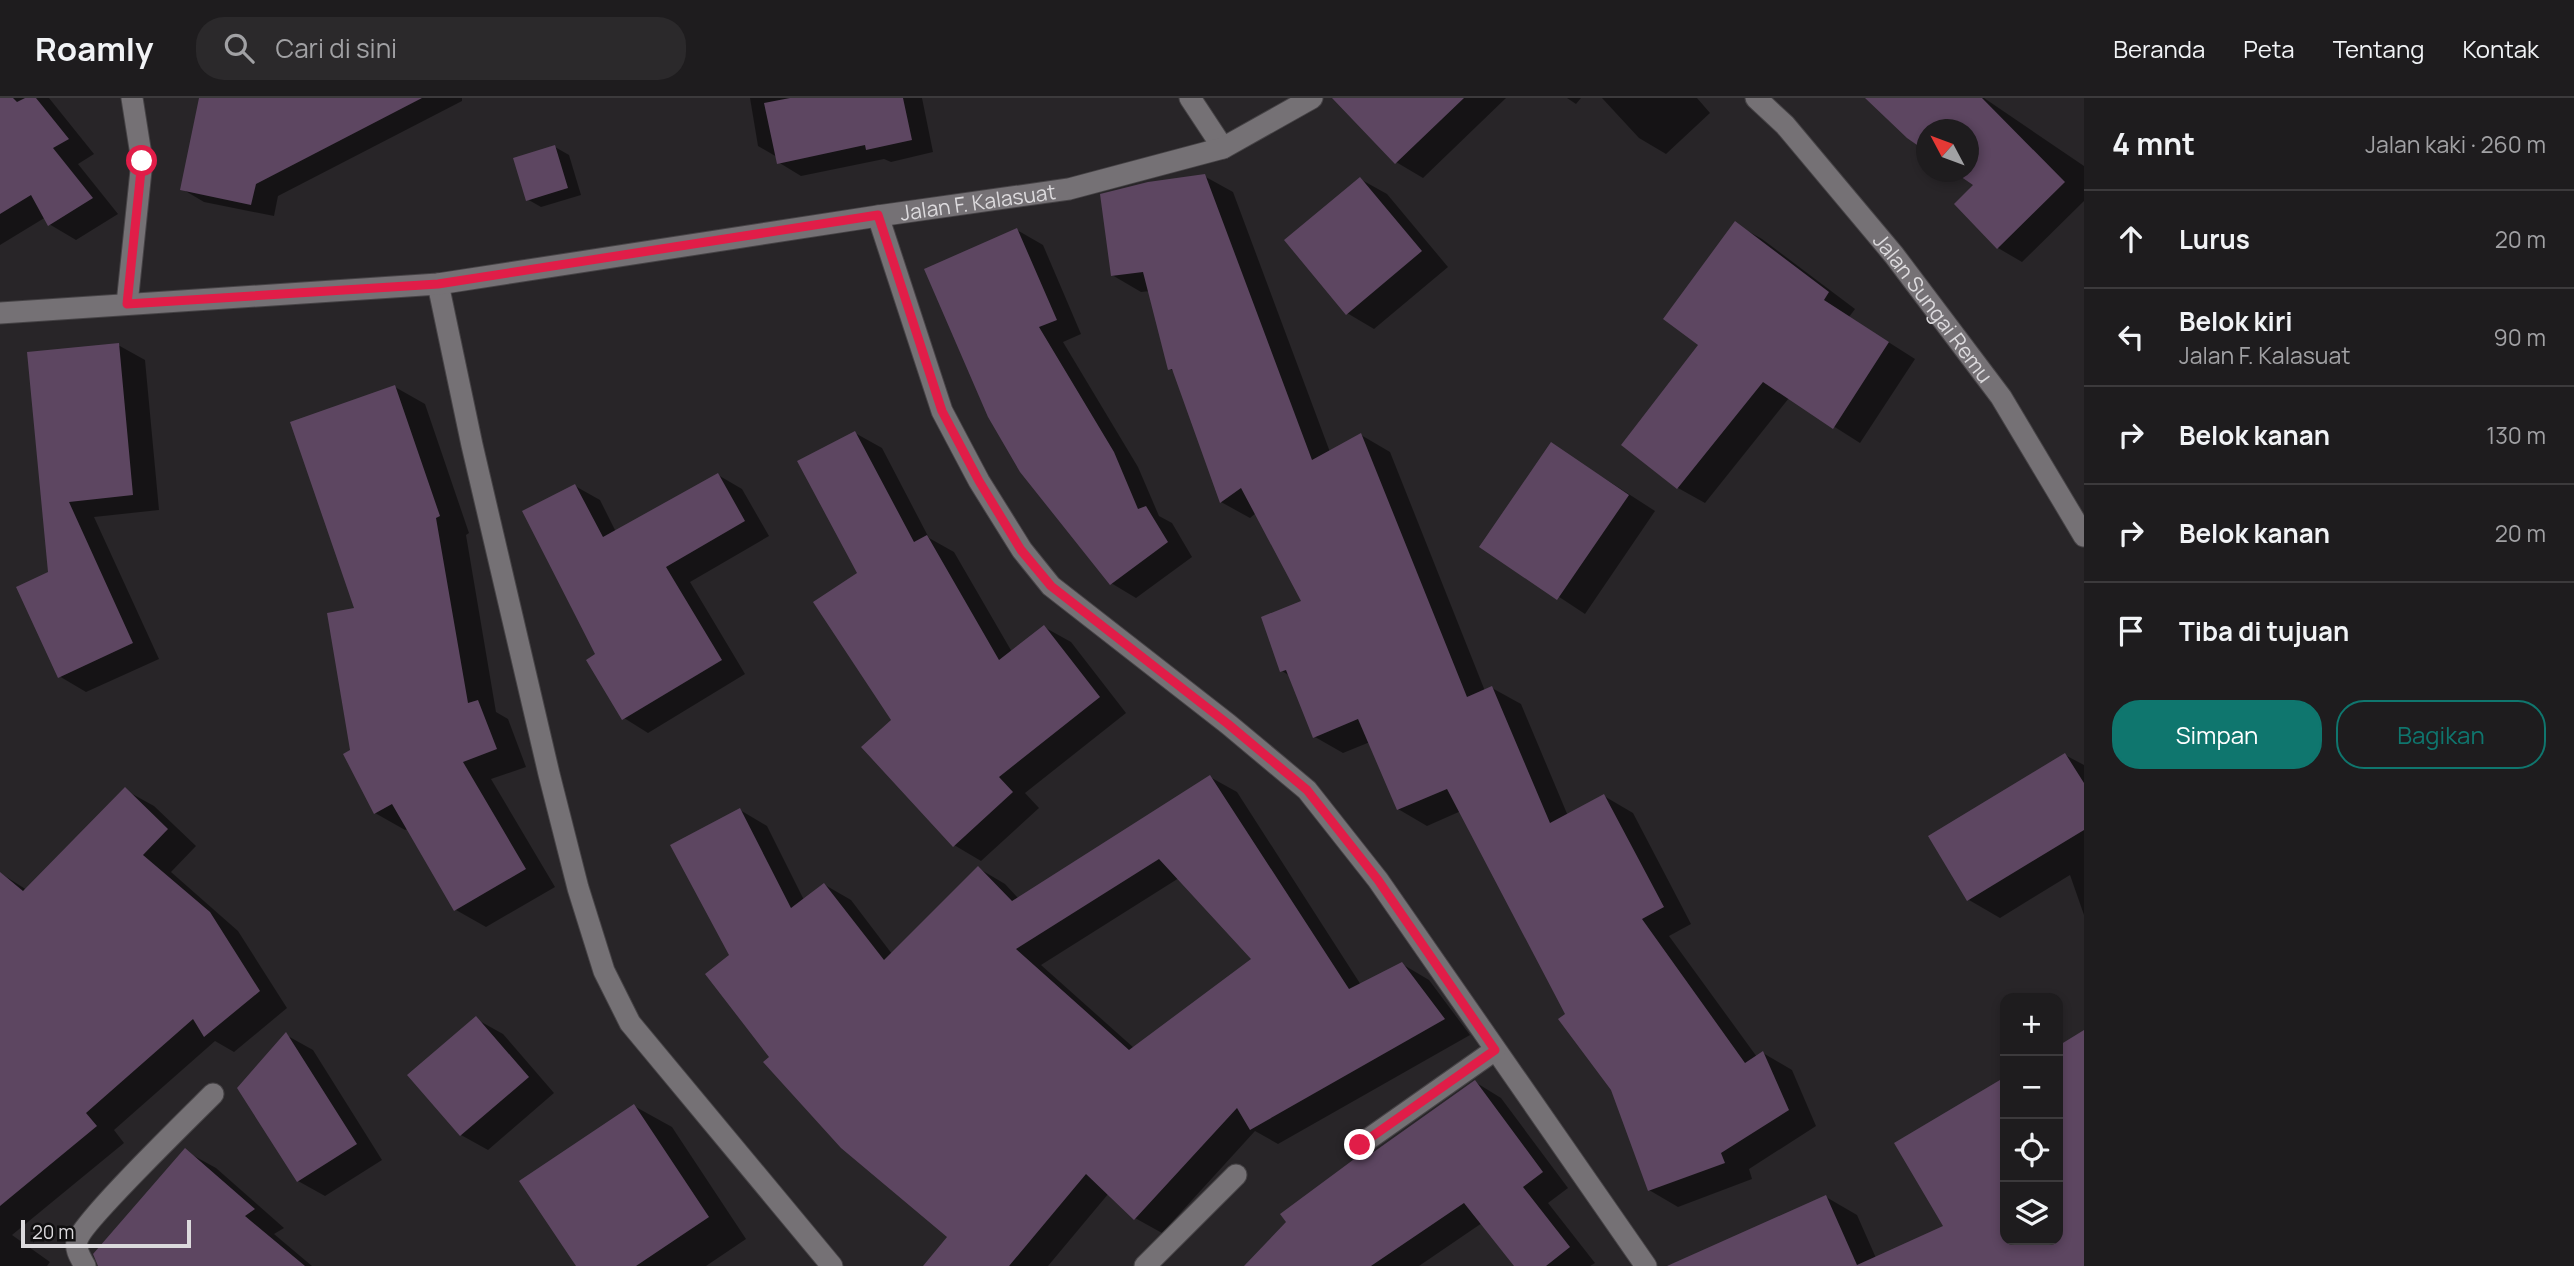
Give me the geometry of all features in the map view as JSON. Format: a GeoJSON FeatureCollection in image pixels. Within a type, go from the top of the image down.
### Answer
{"type":"FeatureCollection","features":[{"type":"Feature","properties":{"kind":"street"},"geometry":{"type":"LineString","coordinates":[[127,304],[142,161],[132,98]]}},
{"type":"Feature","properties":{"kind":"street"},"geometry":{"type":"LineString","coordinates":[[1190,98],[1223,148]]}},
{"type":"Feature","properties":{"kind":"street","name":"Jalan F. Kalasuat"},"geometry":{"type":"LineString","coordinates":[[0,313],[438,284],[878,215],[1069,190],[1223,148],[1312,98]]}},
{"type":"Feature","properties":{"kind":"street","name":"Jalan Sungai Remu"},"geometry":{"type":"LineString","coordinates":[[1756,98],[1785,125],[1894,255],[1993,386],[2084,536]]}},
{"type":"Feature","properties":{"kind":"street"},"geometry":{"type":"LineString","coordinates":[[878,215],[942,411],[979,481],[1021,550],[1051,586],[1218,716],[1307,790],[1378,880],[1646,1266]]}},
{"type":"Feature","properties":{"kind":"street"},"geometry":{"type":"LineString","coordinates":[[438,284],[472,445],[549,774],[578,888],[604,971],[631,1023],[832,1266]]}},
{"type":"Feature","properties":{"kind":"street"},"geometry":{"type":"LineString","coordinates":[[1360,1145],[1495,1050]]}},
{"type":"Feature","properties":{"kind":"street"},"geometry":{"type":"LineString","coordinates":[[85,1266],[76,1250],[77,1238],[103,1207],[213,1094]]}},
{"type":"Feature","properties":{"kind":"street"},"geometry":{"type":"LineString","coordinates":[[1145,1266],[1236,1175]]}},
{"type":"Feature","properties":{"kind":"building"},"geometry":{"type":"Polygon","coordinates":[[[0,98],[13,98],[17,102],[25,98],[36,98],[69,139],[53,148],[93,198],[48,226],[31,195],[0,214],[0,98]]]}},
{"type":"Feature","properties":{"kind":"building"},"geometry":{"type":"Polygon","coordinates":[[[199,98],[422,98],[256,184],[251,205],[180,190],[199,98]]]}},
{"type":"Feature","properties":{"kind":"building"},"geometry":{"type":"Polygon","coordinates":[[[790,98],[903,98],[912,140],[866,150],[865,145],[777,164],[764,103],[790,98]]]}},
{"type":"Feature","properties":{"kind":"building"},"geometry":{"type":"Polygon","coordinates":[[[1332,98],[1464,98],[1395,164],[1332,98]]]}},
{"type":"Feature","properties":{"kind":"building"},"geometry":{"type":"Polygon","coordinates":[[[1865,98],[1982,98],[2065,182],[1997,249],[1954,204],[1973,185],[1969,182],[1979,182],[1979,119],[1916,119],[1916,144],[1865,98]]]}},
{"type":"Feature","properties":{"kind":"building"},"geometry":{"type":"Polygon","coordinates":[[[555,145],[568,188],[526,201],[513,158],[555,145]]]}},
{"type":"Feature","properties":{"kind":"building"},"geometry":{"type":"Polygon","coordinates":[[[1205,174],[1312,460],[1361,433],[1467,697],[1492,686],[1550,823],[1604,794],[1664,907],[1642,919],[1745,1063],[1763,1051],[1789,1110],[1721,1153],[1725,1163],[1648,1191],[1611,1090],[1558,1019],[1565,1014],[1447,789],[1397,810],[1358,719],[1313,738],[1286,670],[1280,672],[1261,617],[1301,601],[1241,488],[1220,503],[1172,369],[1168,370],[1143,272],[1111,276],[1100,194],[1148,182],[1205,174]]]}},
{"type":"Feature","properties":{"kind":"building"},"geometry":{"type":"Polygon","coordinates":[[[1360,177],[1422,251],[1346,315],[1284,240],[1360,177]]]}},
{"type":"Feature","properties":{"kind":"building"},"geometry":{"type":"Polygon","coordinates":[[[1735,221],[1829,292],[1824,300],[1889,342],[1833,429],[1763,382],[1677,489],[1621,445],[1698,345],[1663,319],[1735,221]]]}},
{"type":"Feature","properties":{"kind":"building"},"geometry":{"type":"Polygon","coordinates":[[[1017,228],[1057,320],[1039,327],[1114,452],[1138,509],[1146,506],[1168,542],[1110,585],[1020,472],[988,417],[924,269],[1017,228]]]}},
{"type":"Feature","properties":{"kind":"building"},"geometry":{"type":"Polygon","coordinates":[[[119,343],[133,495],[69,502],[133,643],[58,678],[16,587],[48,572],[27,352],[119,343]]]}},
{"type":"Feature","properties":{"kind":"building"},"geometry":{"type":"Polygon","coordinates":[[[395,385],[440,516],[436,518],[468,703],[478,700],[497,749],[463,762],[526,869],[454,911],[392,804],[374,814],[343,754],[350,750],[327,613],[354,608],[290,422],[395,385]]]}},
{"type":"Feature","properties":{"kind":"building"},"geometry":{"type":"Polygon","coordinates":[[[855,431],[914,542],[927,535],[999,660],[1044,625],[1100,697],[999,777],[1013,792],[953,847],[861,747],[891,720],[813,602],[857,573],[797,461],[855,431]]]}},
{"type":"Feature","properties":{"kind":"building"},"geometry":{"type":"Polygon","coordinates":[[[1551,442],[1629,495],[1557,600],[1479,547],[1551,442]]]}},
{"type":"Feature","properties":{"kind":"building"},"geometry":{"type":"Polygon","coordinates":[[[718,473],[745,521],[666,567],[722,660],[622,720],[586,660],[595,654],[522,511],[575,484],[603,537],[718,473]]]}},
{"type":"Feature","properties":{"kind":"building"},"geometry":{"type":"Polygon","coordinates":[[[2065,753],[2084,783],[2084,830],[1967,901],[1928,836],[2065,753]]]}},
{"type":"Feature","properties":{"kind":"building"},"geometry":{"type":"Polygon","coordinates":[[[1210,775],[1349,989],[1402,962],[1445,1019],[1250,1130],[1237,1108],[1134,1220],[1086,1174],[1009,1266],[923,1266],[947,1237],[841,1148],[763,1062],[769,1057],[705,974],[729,955],[670,845],[740,808],[791,908],[824,883],[884,960],[978,866],[1012,901],[1210,775]],[[1159,859],[1016,949],[1129,1050],[1251,959],[1159,859]]]}},
{"type":"Feature","properties":{"kind":"building"},"geometry":{"type":"Polygon","coordinates":[[[125,787],[168,829],[143,855],[210,912],[260,991],[204,1037],[193,1019],[86,1113],[97,1126],[0,1206],[0,872],[23,891],[125,787]]]}},
{"type":"Feature","properties":{"kind":"building"},"geometry":{"type":"Polygon","coordinates":[[[476,1016],[529,1077],[460,1136],[407,1075],[476,1016]]]}},
{"type":"Feature","properties":{"kind":"building"},"geometry":{"type":"Polygon","coordinates":[[[2084,1030],[2084,1266],[1667,1266],[1826,1195],[1857,1265],[1943,1226],[1894,1143],[2000,1080],[2000,1245],[2063,1245],[2063,1043],[2084,1030]]]}},
{"type":"Feature","properties":{"kind":"building"},"geometry":{"type":"Polygon","coordinates":[[[286,1032],[357,1144],[297,1182],[237,1088],[286,1032]]]}},
{"type":"Feature","properties":{"kind":"building"},"geometry":{"type":"Polygon","coordinates":[[[1475,1080],[1543,1172],[1523,1187],[1570,1247],[1546,1266],[1514,1266],[1464,1203],[1371,1266],[1244,1266],[1286,1222],[1280,1214],[1357,1157],[1368,1156],[1475,1080]]]}},
{"type":"Feature","properties":{"kind":"building"},"geometry":{"type":"Polygon","coordinates":[[[634,1104],[709,1217],[636,1266],[576,1266],[519,1181],[634,1104]]]}},
{"type":"Feature","properties":{"kind":"building"},"geometry":{"type":"Polygon","coordinates":[[[185,1148],[255,1209],[245,1216],[305,1266],[98,1266],[93,1254],[185,1148]]]}},
{"type":"Feature","properties":{"kind":"route"},"geometry":{"type":"LineString","coordinates":[[142,161],[127,304],[438,284],[878,215],[942,411],[979,481],[1021,550],[1051,586],[1228,724],[1307,790],[1378,880],[1495,1050],[1360,1145]]}}]}
